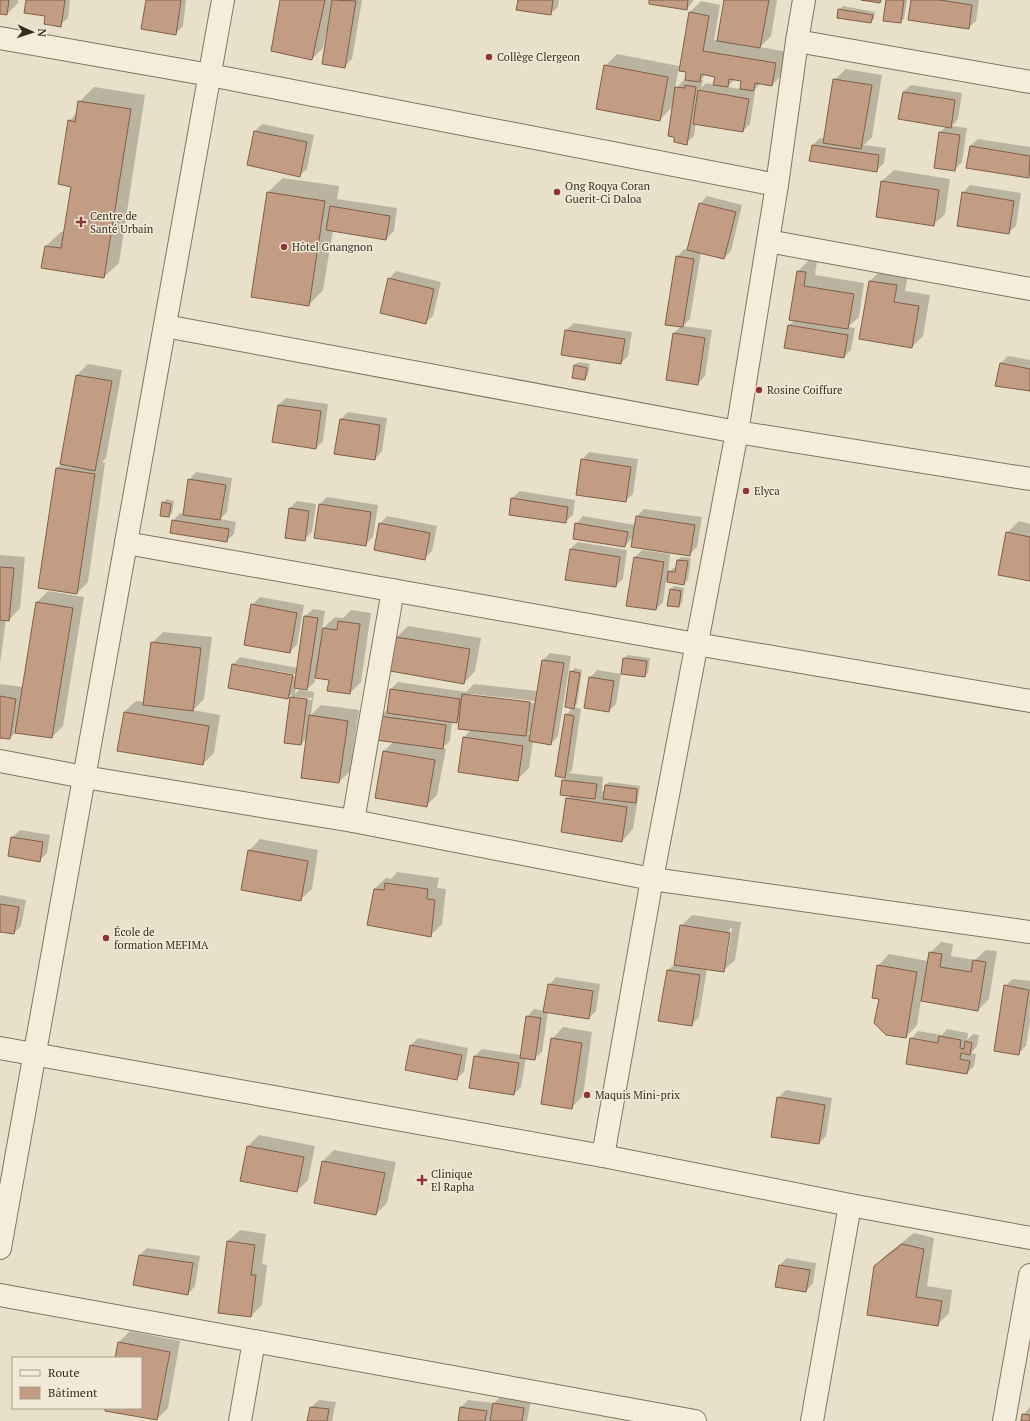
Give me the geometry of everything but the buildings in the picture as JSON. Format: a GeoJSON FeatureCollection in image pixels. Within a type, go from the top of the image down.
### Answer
{"type":"FeatureCollection","features":[{"type":"Feature","properties":{"kind":"street"},"geometry":{"type":"LineString","coordinates":[[0,1248],[223,0]]}},
{"type":"Feature","properties":{"kind":"street"},"geometry":{"type":"LineString","coordinates":[[603,1156],[652,879],[737,432],[777,185],[804,0]]}},
{"type":"Feature","properties":{"kind":"street"},"geometry":{"type":"LineString","coordinates":[[0,38],[210,75],[777,185]]}},
{"type":"Feature","properties":{"kind":"street"},"geometry":{"type":"LineString","coordinates":[[797,41],[1030,82]]}},
{"type":"Feature","properties":{"kind":"street"},"geometry":{"type":"LineString","coordinates":[[768,241],[1030,289]]}},
{"type":"Feature","properties":{"kind":"street"},"geometry":{"type":"LineString","coordinates":[[165,326],[737,432],[1030,478]]}},
{"type":"Feature","properties":{"kind":"street"},"geometry":{"type":"LineString","coordinates":[[126,543],[696,644],[1030,701]]}},
{"type":"Feature","properties":{"kind":"street"},"geometry":{"type":"LineString","coordinates":[[353,821],[393,590]]}},
{"type":"Feature","properties":{"kind":"street"},"geometry":{"type":"LineString","coordinates":[[0,761],[84,777],[353,821],[652,879],[1030,932]]}},
{"type":"Feature","properties":{"kind":"street"},"geometry":{"type":"LineString","coordinates":[[0,1048],[603,1156],[850,1205],[1030,1238]]}},
{"type":"Feature","properties":{"kind":"street"},"geometry":{"type":"LineString","coordinates":[[812,1421],[850,1205]]}},
{"type":"Feature","properties":{"kind":"street"},"geometry":{"type":"LineString","coordinates":[[1004,1421],[1030,1275]]}},
{"type":"Feature","properties":{"kind":"street"},"geometry":{"type":"LineString","coordinates":[[0,1295],[695,1421]]}},
{"type":"Feature","properties":{"kind":"street"},"geometry":{"type":"LineString","coordinates":[[240,1421],[254,1341]]}},
{"type":"Feature","properties":{"kind":"place","name":"Collège Clergeon"},"geometry":{"type":"Point","coordinates":[489,57]}},
{"type":"Feature","properties":{"kind":"place","name":"Ong Roqya Coran Guerit-Ci Daloa"},"geometry":{"type":"Point","coordinates":[557,192]}},
{"type":"Feature","properties":{"kind":"place","name":"Centre de Santé Urbain"},"geometry":{"type":"Point","coordinates":[81,222]}},
{"type":"Feature","properties":{"kind":"place","name":"Hôtel Gnangnon"},"geometry":{"type":"Point","coordinates":[284,247]}},
{"type":"Feature","properties":{"kind":"place","name":"Rosine Coiffure"},"geometry":{"type":"Point","coordinates":[759,390]}},
{"type":"Feature","properties":{"kind":"place","name":"Elyca"},"geometry":{"type":"Point","coordinates":[746,491]}},
{"type":"Feature","properties":{"kind":"place","name":"École de formation MEFIMA"},"geometry":{"type":"Point","coordinates":[106,938]}},
{"type":"Feature","properties":{"kind":"place","name":"Maquis Mini-prix"},"geometry":{"type":"Point","coordinates":[587,1095]}},
{"type":"Feature","properties":{"kind":"place","name":"Clinique El Rapha"},"geometry":{"type":"Point","coordinates":[422,1180]}}]}
